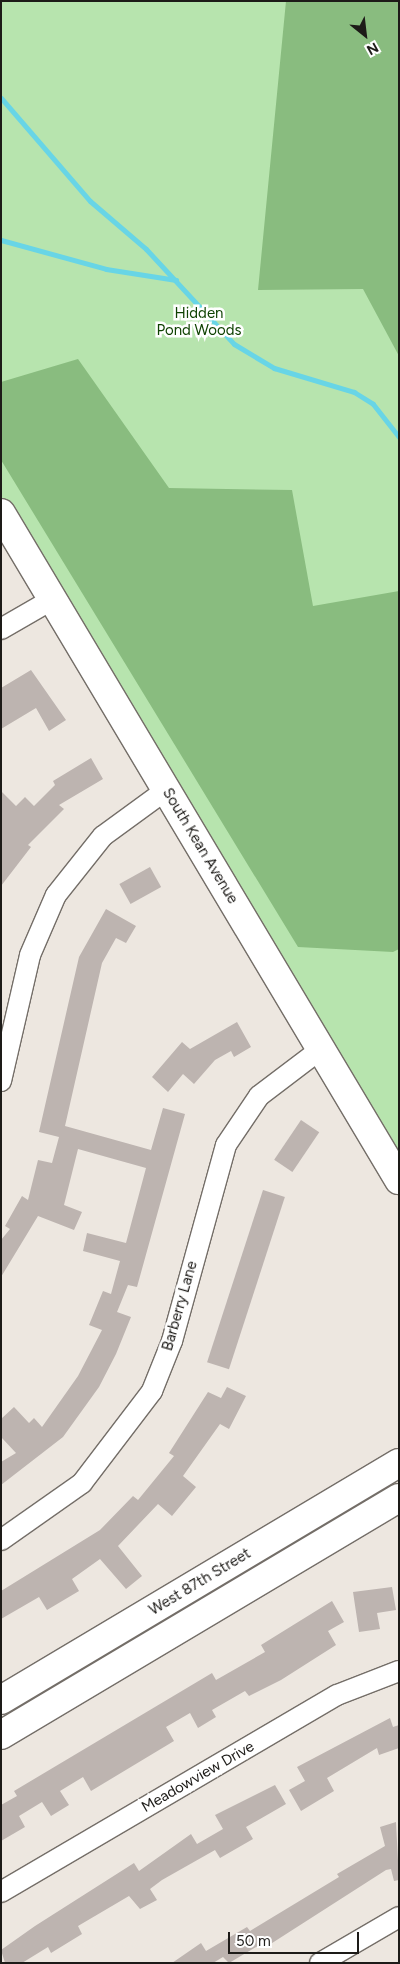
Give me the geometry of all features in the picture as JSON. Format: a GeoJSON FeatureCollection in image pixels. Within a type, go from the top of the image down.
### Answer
{"type":"FeatureCollection","features":[{"type":"Feature","properties":{"kind":"main road","name":"South Kean Avenue"},"geometry":{"type":"LineString","coordinates":[[1,513],[399,1180]]}},
{"type":"Feature","properties":{"kind":"main road","name":"West 87th Street"},"geometry":{"type":"LineString","coordinates":[[1,1700],[399,1463]]}},
{"type":"Feature","properties":{"kind":"main road","name":"West 87th Street"},"geometry":{"type":"LineString","coordinates":[[5,1723],[399,1498]]}},
{"type":"Feature","properties":{"kind":"street"},"geometry":{"type":"LineString","coordinates":[[1,630],[52,599]]}},
{"type":"Feature","properties":{"kind":"street"},"geometry":{"type":"LineString","coordinates":[[1,1081],[30,955],[56,895],[103,836],[166,790]]}},
{"type":"Feature","properties":{"kind":"street","name":"Barberry Lane"},"geometry":{"type":"LineString","coordinates":[[1,1540],[82,1483],[146,1400],[172,1341],[226,1145],[259,1096],[321,1050]]}},
{"type":"Feature","properties":{"kind":"street","name":"Meadowview Drive"},"geometry":{"type":"LineString","coordinates":[[1,1892],[337,1695],[399,1671]]}},
{"type":"Feature","properties":{"kind":"street"},"geometry":{"type":"LineString","coordinates":[[320,1963],[399,1917]]}},
{"type":"Feature","properties":{"kind":"green space","name":"Hidden Pond Woods"},"geometry":{"type":"Polygon","coordinates":[[[1,1],[399,1],[399,1177],[1,509],[1,1]]]}},
{"type":"Feature","properties":{"kind":"green space"},"geometry":{"type":"Polygon","coordinates":[[[286,1],[399,1],[399,356],[363,289],[258,290],[286,1]]]}},
{"type":"Feature","properties":{"kind":"green space"},"geometry":{"type":"Polygon","coordinates":[[[78,359],[169,488],[292,490],[313,606],[399,591],[399,949],[393,952],[298,947],[1,460],[1,382],[78,359]]]}},
{"type":"Feature","properties":{"kind":"building"},"geometry":{"type":"Polygon","coordinates":[[[31,670],[66,720],[49,731],[36,708],[1,729],[1,688],[31,670]]]}},
{"type":"Feature","properties":{"kind":"building"},"geometry":{"type":"Polygon","coordinates":[[[91,758],[103,779],[59,805],[64,809],[28,845],[31,847],[1,886],[1,791],[16,806],[25,797],[34,806],[55,785],[53,781],[91,758]]]}},
{"type":"Feature","properties":{"kind":"building"},"geometry":{"type":"Polygon","coordinates":[[[150,867],[161,887],[131,904],[119,884],[150,867]]]}},
{"type":"Feature","properties":{"kind":"building"},"geometry":{"type":"Polygon","coordinates":[[[106,909],[136,926],[126,943],[116,938],[102,963],[65,1126],[151,1150],[163,1108],[185,1114],[137,1287],[128,1285],[117,1312],[131,1317],[116,1354],[99,1387],[63,1437],[1,1485],[1,1462],[16,1453],[1,1437],[1,1419],[14,1407],[29,1423],[34,1418],[42,1427],[78,1376],[102,1330],[89,1325],[103,1291],[111,1294],[120,1261],[83,1251],[87,1233],[126,1243],[146,1168],[78,1149],[64,1205],[82,1212],[74,1230],[38,1216],[1,1277],[1,1240],[10,1229],[5,1226],[22,1196],[28,1200],[38,1160],[52,1163],[59,1137],[39,1132],[79,957],[106,909]]]}},
{"type":"Feature","properties":{"kind":"building"},"geometry":{"type":"Polygon","coordinates":[[[237,1022],[251,1047],[234,1057],[231,1051],[215,1060],[194,1084],[183,1074],[168,1092],[152,1077],[182,1042],[190,1049],[237,1022]]]}},
{"type":"Feature","properties":{"kind":"building"},"geometry":{"type":"Polygon","coordinates":[[[301,1120],[319,1132],[292,1172],[274,1160],[301,1120]]]}},
{"type":"Feature","properties":{"kind":"building"},"geometry":{"type":"Polygon","coordinates":[[[263,1190],[285,1197],[229,1369],[207,1362],[263,1190]]]}},
{"type":"Feature","properties":{"kind":"building"},"geometry":{"type":"Polygon","coordinates":[[[227,1387],[246,1396],[229,1429],[220,1424],[183,1476],[196,1487],[172,1516],[158,1504],[118,1546],[142,1576],[126,1589],[100,1559],[72,1579],[79,1591],[47,1610],[39,1597],[1,1619],[1,1591],[100,1530],[133,1496],[138,1500],[174,1456],[169,1453],[208,1392],[221,1398],[227,1387]]]}},
{"type":"Feature","properties":{"kind":"building"},"geometry":{"type":"Polygon","coordinates":[[[392,1587],[396,1610],[377,1613],[380,1629],[359,1632],[353,1592],[392,1587]]]}},
{"type":"Feature","properties":{"kind":"building"},"geometry":{"type":"Polygon","coordinates":[[[332,1601],[344,1622],[328,1631],[336,1645],[281,1680],[249,1696],[245,1691],[212,1710],[216,1717],[198,1728],[190,1713],[166,1727],[174,1741],[91,1791],[83,1777],[60,1791],[69,1805],[51,1816],[42,1802],[19,1816],[25,1827],[1,1841],[1,1805],[17,1796],[14,1791],[212,1673],[216,1680],[265,1652],[261,1645],[332,1601]]]}},
{"type":"Feature","properties":{"kind":"building"},"geometry":{"type":"Polygon","coordinates":[[[390,1718],[393,1727],[399,1725],[399,1748],[379,1755],[377,1748],[327,1778],[334,1791],[301,1811],[289,1790],[305,1781],[297,1767],[390,1718]]]}},
{"type":"Feature","properties":{"kind":"building"},"geometry":{"type":"Polygon","coordinates":[[[275,1785],[286,1804],[246,1827],[253,1839],[220,1858],[215,1850],[162,1880],[150,1889],[157,1900],[140,1909],[129,1896],[78,1926],[82,1934],[51,1953],[48,1947],[22,1963],[5,1963],[1,1950],[35,1926],[134,1863],[139,1871],[191,1834],[197,1844],[223,1829],[215,1815],[275,1785]]]}},
{"type":"Feature","properties":{"kind":"building"},"geometry":{"type":"Polygon","coordinates":[[[396,1822],[399,1880],[394,1881],[391,1869],[386,1870],[269,1945],[266,1941],[229,1963],[223,1957],[213,1963],[172,1963],[201,1943],[206,1951],[247,1927],[250,1931],[339,1877],[337,1874],[385,1846],[380,1827],[396,1822]]]}},
{"type":"Feature","properties":{"kind":"waterway"},"geometry":{"type":"LineString","coordinates":[[1,98],[90,201],[146,249],[234,344],[274,368],[354,392],[373,404],[399,437]]}},
{"type":"Feature","properties":{"kind":"waterway"},"geometry":{"type":"LineString","coordinates":[[1,240],[106,269],[176,280]]}}]}
